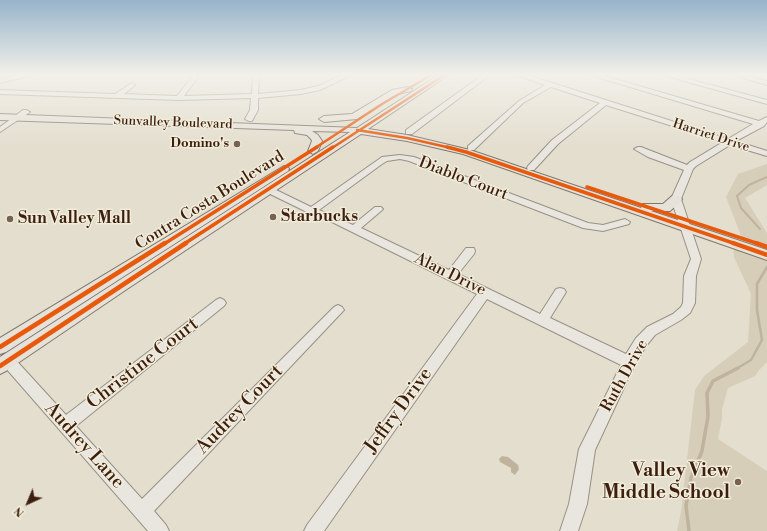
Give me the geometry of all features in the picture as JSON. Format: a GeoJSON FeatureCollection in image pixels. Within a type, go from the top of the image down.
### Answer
{"type":"FeatureCollection","features":[{"type":"Feature","properties":{"kind":"main road"},"geometry":{"type":"LineString","coordinates":[[302,121],[354,117],[384,99]]}},
{"type":"Feature","properties":{"kind":"main road","name":"Contra Costa Boulevard"},"geometry":{"type":"LineString","coordinates":[[3,358],[122,285],[269,190],[395,99]]}},
{"type":"Feature","properties":{"kind":"main road","name":"Contra Costa Boulevard"},"geometry":{"type":"LineString","coordinates":[[3,358],[312,151],[404,99]]}},
{"type":"Feature","properties":{"kind":"main road","name":"Sunvalley Boulevard"},"geometry":{"type":"LineString","coordinates":[[0,111],[356,127]]}},
{"type":"Feature","properties":{"kind":"main road","name":"Sunvalley Boulevard"},"geometry":{"type":"LineString","coordinates":[[0,117],[200,124],[302,121],[356,127]]}},
{"type":"Feature","properties":{"kind":"main road"},"geometry":{"type":"LineString","coordinates":[[251,123],[310,133],[316,139],[312,151]]}},
{"type":"Feature","properties":{"kind":"main road"},"geometry":{"type":"LineString","coordinates":[[356,127],[409,132],[471,148],[647,207],[684,224],[767,256]]}},
{"type":"Feature","properties":{"kind":"main road"},"geometry":{"type":"LineString","coordinates":[[356,127],[466,152],[684,224],[767,247]]}},
{"type":"Feature","properties":{"kind":"main road"},"geometry":{"type":"LineString","coordinates":[[269,190],[266,186],[283,173],[289,166]]}},
{"type":"Feature","properties":{"kind":"main road"},"geometry":{"type":"LineString","coordinates":[[647,207],[666,208],[676,199]]}},
{"type":"Feature","properties":{"kind":"street"},"geometry":{"type":"LineString","coordinates":[[251,123],[255,99]]}},
{"type":"Feature","properties":{"kind":"street"},"geometry":{"type":"LineString","coordinates":[[409,132],[454,99]]}},
{"type":"Feature","properties":{"kind":"street"},"geometry":{"type":"LineString","coordinates":[[471,148],[520,102],[525,99]]}},
{"type":"Feature","properties":{"kind":"street","name":"Harriet Drive"},"geometry":{"type":"LineString","coordinates":[[595,99],[767,154]]}},
{"type":"Feature","properties":{"kind":"street"},"geometry":{"type":"LineString","coordinates":[[680,99],[764,122]]}},
{"type":"Feature","properties":{"kind":"street"},"geometry":{"type":"LineString","coordinates":[[755,99],[767,102]]}},
{"type":"Feature","properties":{"kind":"street"},"geometry":{"type":"LineString","coordinates":[[531,168],[555,142],[605,102]]}},
{"type":"Feature","properties":{"kind":"street"},"geometry":{"type":"LineString","coordinates":[[0,130],[26,112]]}},
{"type":"Feature","properties":{"kind":"street"},"geometry":{"type":"LineString","coordinates":[[676,199],[689,169],[693,164],[764,122]]}},
{"type":"Feature","properties":{"kind":"street"},"geometry":{"type":"LineString","coordinates":[[638,149],[650,155],[689,169]]}},
{"type":"Feature","properties":{"kind":"street","name":"Diablo Court"},"geometry":{"type":"LineString","coordinates":[[312,211],[379,162],[391,157],[400,157],[411,159],[587,226],[603,228],[625,222]]}},
{"type":"Feature","properties":{"kind":"street","name":"Alan Drive"},"geometry":{"type":"LineString","coordinates":[[269,190],[451,275],[629,362]]}},
{"type":"Feature","properties":{"kind":"street","name":"Ruth Drive"},"geometry":{"type":"LineString","coordinates":[[569,531],[578,504],[588,449],[629,362],[641,342],[652,331],[677,317],[686,310],[689,302],[690,276],[695,266],[696,259],[676,199]]}},
{"type":"Feature","properties":{"kind":"street"},"geometry":{"type":"LineString","coordinates":[[354,229],[378,209]]}},
{"type":"Feature","properties":{"kind":"street"},"geometry":{"type":"LineString","coordinates":[[451,275],[470,251]]}},
{"type":"Feature","properties":{"kind":"street","name":"Jeffry Drive"},"geometry":{"type":"LineString","coordinates":[[313,531],[485,292]]}},
{"type":"Feature","properties":{"kind":"street"},"geometry":{"type":"LineString","coordinates":[[543,320],[560,292]]}},
{"type":"Feature","properties":{"kind":"street","name":"Christine Court"},"geometry":{"type":"LineString","coordinates":[[66,424],[220,303]]}},
{"type":"Feature","properties":{"kind":"street","name":"Audrey Court"},"geometry":{"type":"LineString","coordinates":[[142,511],[338,310]]}},
{"type":"Feature","properties":{"kind":"street","name":"Audrey Lane"},"geometry":{"type":"LineString","coordinates":[[3,358],[66,424],[160,531]]}},
{"type":"Feature","properties":{"kind":"shaded area"},"geometry":{"type":"Polygon","coordinates":[[[767,164],[767,185],[745,198],[767,233],[767,247],[742,238],[726,197],[738,174],[767,164]]]}},
{"type":"Feature","properties":{"kind":"shaded area"},"geometry":{"type":"Polygon","coordinates":[[[733,244],[767,255],[767,362],[755,376],[728,388],[722,409],[722,419],[718,439],[767,471],[767,531],[677,531],[681,512],[695,390],[704,376],[748,342],[751,294],[734,257],[733,244]]]}},
{"type":"Feature","properties":{"kind":"shaded area"},"geometry":{"type":"Polygon","coordinates":[[[502,456],[508,457],[518,465],[519,469],[515,475],[511,472],[511,468],[500,462],[499,459],[502,456]]]}},
{"type":"Feature","properties":{"kind":"waterway"},"geometry":{"type":"LineString","coordinates":[[760,229],[741,208],[737,196],[749,185],[767,177]]}},
{"type":"Feature","properties":{"kind":"waterway"},"geometry":{"type":"LineString","coordinates":[[736,369],[751,360],[762,340],[757,310],[757,284],[767,267]]}},
{"type":"Feature","properties":{"kind":"waterway"},"geometry":{"type":"LineString","coordinates":[[689,531],[686,506],[691,478],[702,451],[708,416],[707,393],[713,381],[738,368]]}},
{"type":"Feature","properties":{"kind":"cycle path"},"geometry":{"type":"LineString","coordinates":[[0,347],[289,166],[391,99]]}},
{"type":"Feature","properties":{"kind":"cycle path"},"geometry":{"type":"LineString","coordinates":[[0,366],[408,99]]}},
{"type":"Feature","properties":{"kind":"cycle path"},"geometry":{"type":"LineString","coordinates":[[357,130],[407,138],[466,152],[767,255]]}},
{"type":"Feature","properties":{"kind":"cycle path"},"geometry":{"type":"LineString","coordinates":[[587,187],[767,247]]}},
{"type":"Feature","properties":{"kind":"place","name":"Domino's"},"geometry":{"type":"Point","coordinates":[237,144]}},
{"type":"Feature","properties":{"kind":"place","name":"Starbucks"},"geometry":{"type":"Point","coordinates":[273,217]}},
{"type":"Feature","properties":{"kind":"place","name":"Sun Valley Mall"},"geometry":{"type":"Point","coordinates":[10,219]}},
{"type":"Feature","properties":{"kind":"place","name":"Valley View Middle School"},"geometry":{"type":"Point","coordinates":[738,482]}}]}
